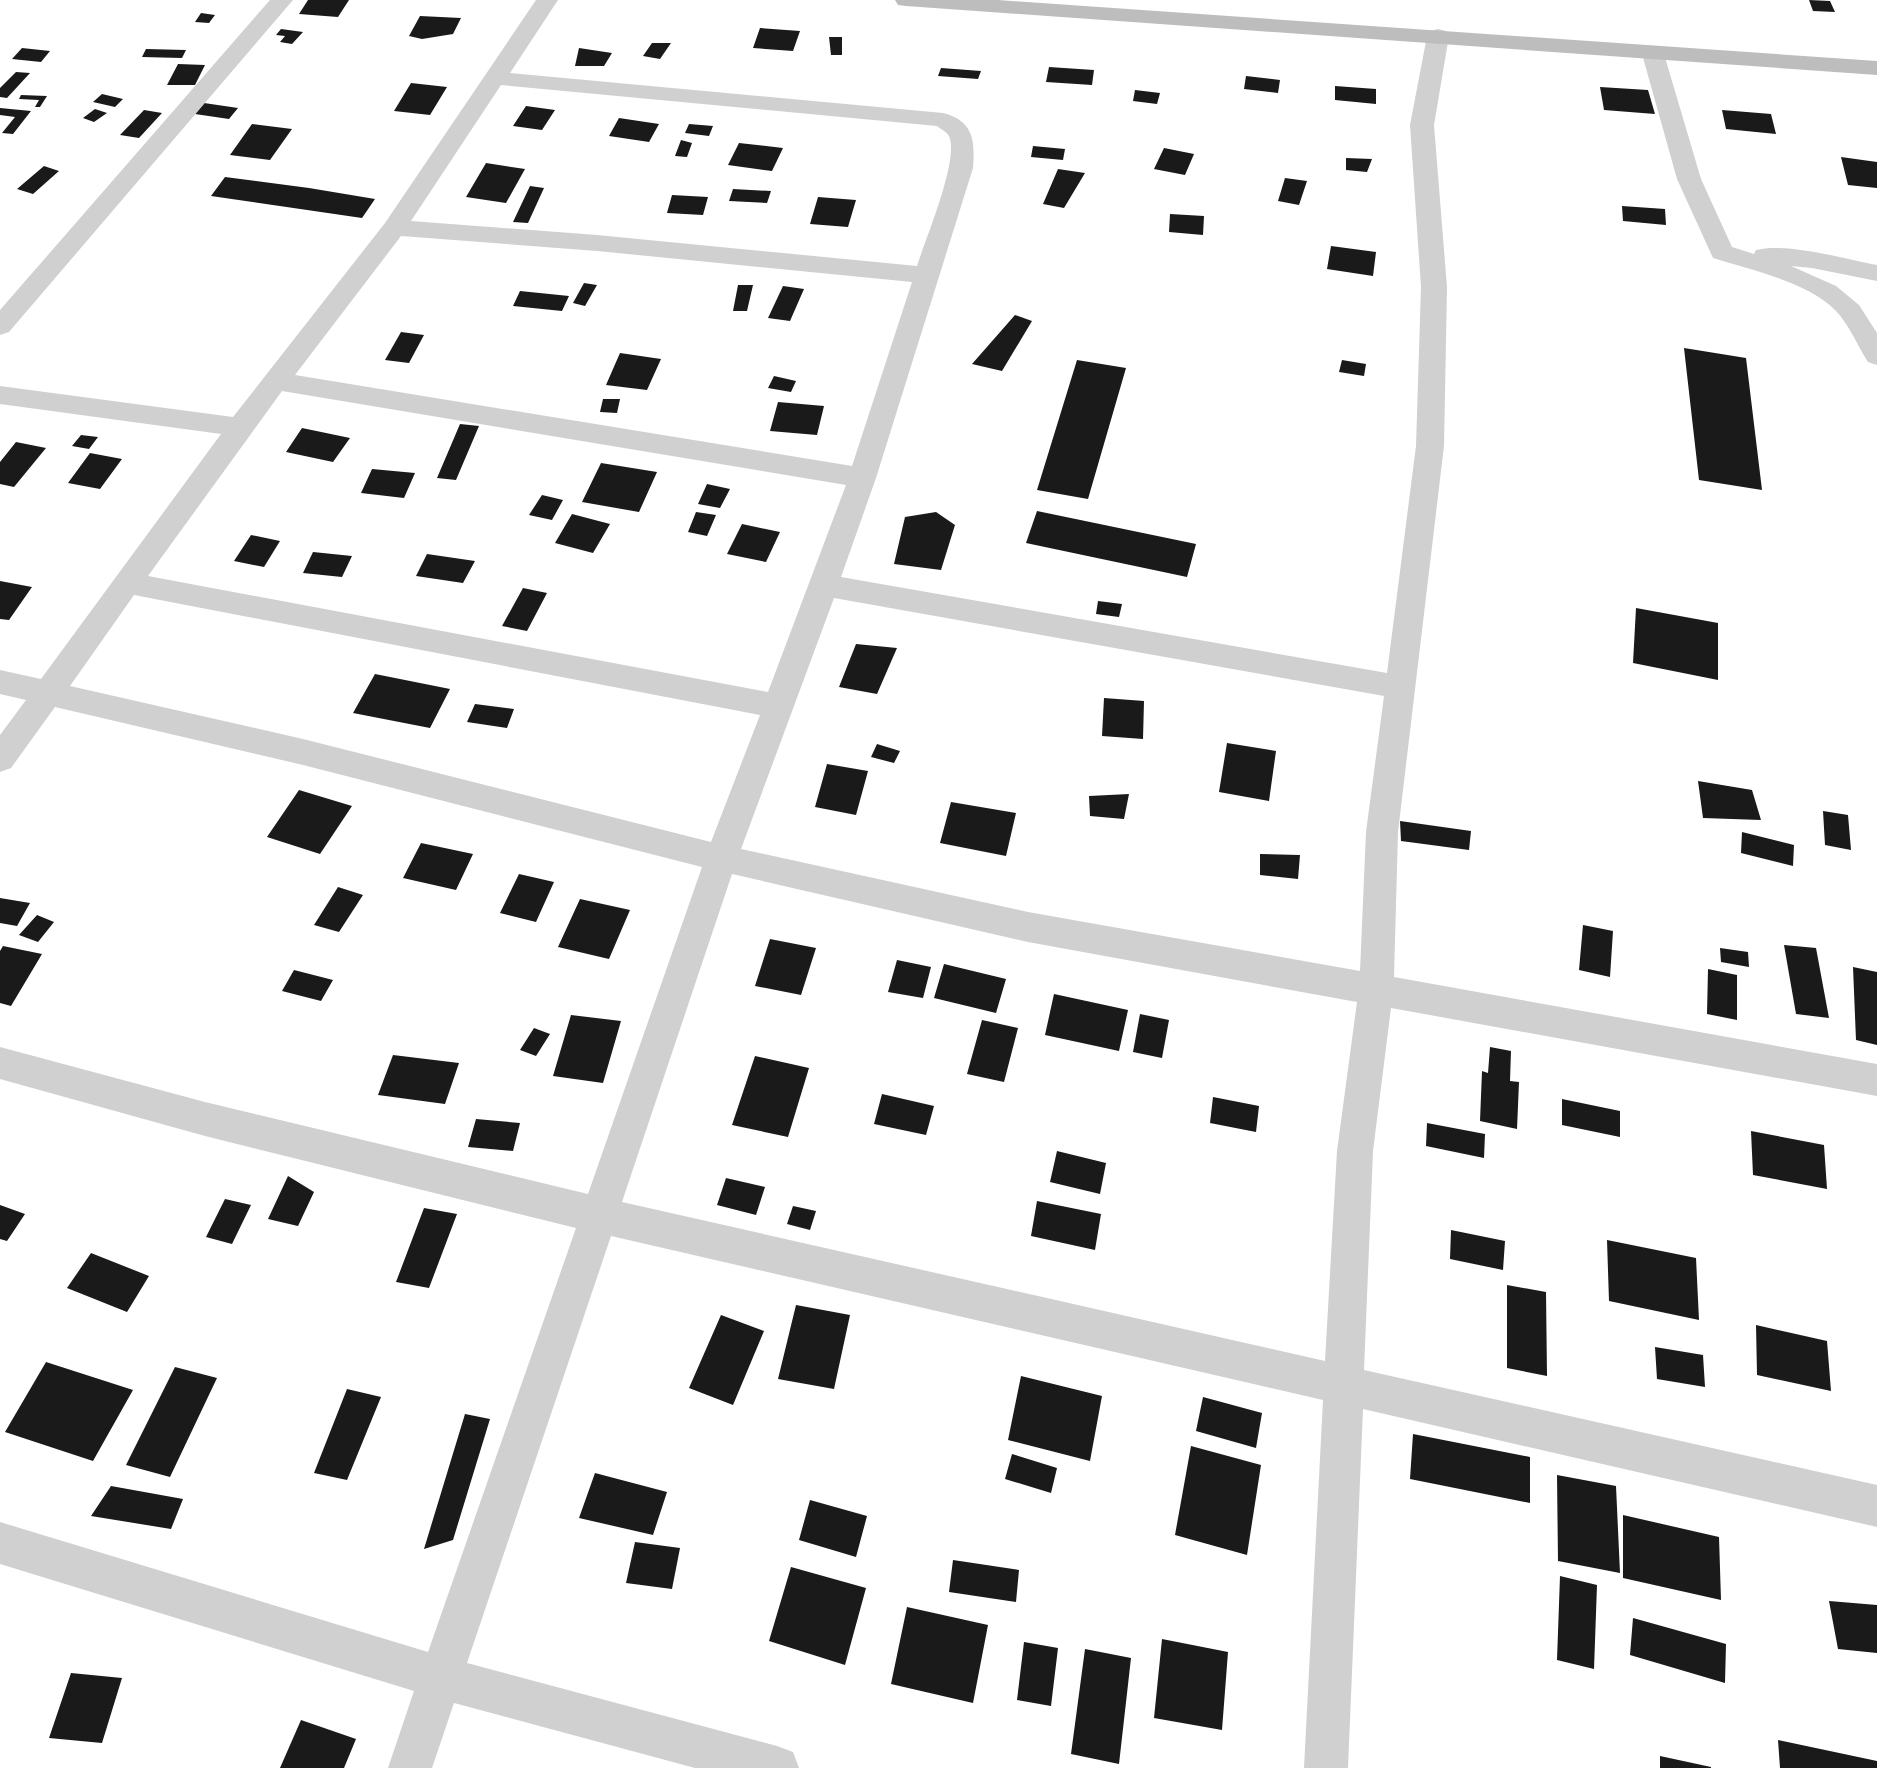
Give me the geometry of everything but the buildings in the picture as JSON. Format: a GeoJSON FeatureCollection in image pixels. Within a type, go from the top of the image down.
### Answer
{"type":"FeatureCollection","features":[{"type":"Feature","properties":{"kind":"main road"},"geometry":{"type":"LineString","coordinates":[[906,0],[1877,68]]}},
{"type":"Feature","properties":{"kind":"street"},"geometry":{"type":"LineString","coordinates":[[0,326],[282,0]]}},
{"type":"Feature","properties":{"kind":"street"},"geometry":{"type":"LineString","coordinates":[[0,759],[240,427],[394,228],[547,0]]}},
{"type":"Feature","properties":{"kind":"street"},"geometry":{"type":"LineString","coordinates":[[1326,1768],[1346,1384],[1355,1150],[1376,990],[1382,832],[1398,687],[1430,446],[1434,287],[1422,125],[1438,36]]}},
{"type":"Feature","properties":{"kind":"street"},"geometry":{"type":"LineString","coordinates":[[1653,54],[1689,178],[1722,252],[1824,289],[1839,299],[1850,312],[1877,356]]}},
{"type":"Feature","properties":{"kind":"street"},"geometry":{"type":"LineString","coordinates":[[410,1768],[721,858],[862,478],[961,168],[963,139],[958,129],[944,120],[496,78]]}},
{"type":"Feature","properties":{"kind":"street"},"geometry":{"type":"LineString","coordinates":[[394,228],[597,243],[927,275]]}},
{"type":"Feature","properties":{"kind":"street"},"geometry":{"type":"LineString","coordinates":[[1722,252],[1812,260],[1877,273]]}},
{"type":"Feature","properties":{"kind":"street"},"geometry":{"type":"LineString","coordinates":[[277,381],[862,478]]}},
{"type":"Feature","properties":{"kind":"street"},"geometry":{"type":"LineString","coordinates":[[0,395],[240,427]]}},
{"type":"Feature","properties":{"kind":"street"},"geometry":{"type":"LineString","coordinates":[[129,583],[779,706]]}},
{"type":"Feature","properties":{"kind":"street"},"geometry":{"type":"LineString","coordinates":[[824,585],[1398,687]]}},
{"type":"Feature","properties":{"kind":"street"},"geometry":{"type":"LineString","coordinates":[[0,682],[303,752],[721,858],[1028,927],[1877,1080]]}},
{"type":"Feature","properties":{"kind":"street"},"geometry":{"type":"LineString","coordinates":[[0,1063],[205,1119],[598,1215],[1877,1506]]}},
{"type":"Feature","properties":{"kind":"street"},"geometry":{"type":"LineString","coordinates":[[0,1543],[442,1678],[777,1768]]}}]}
